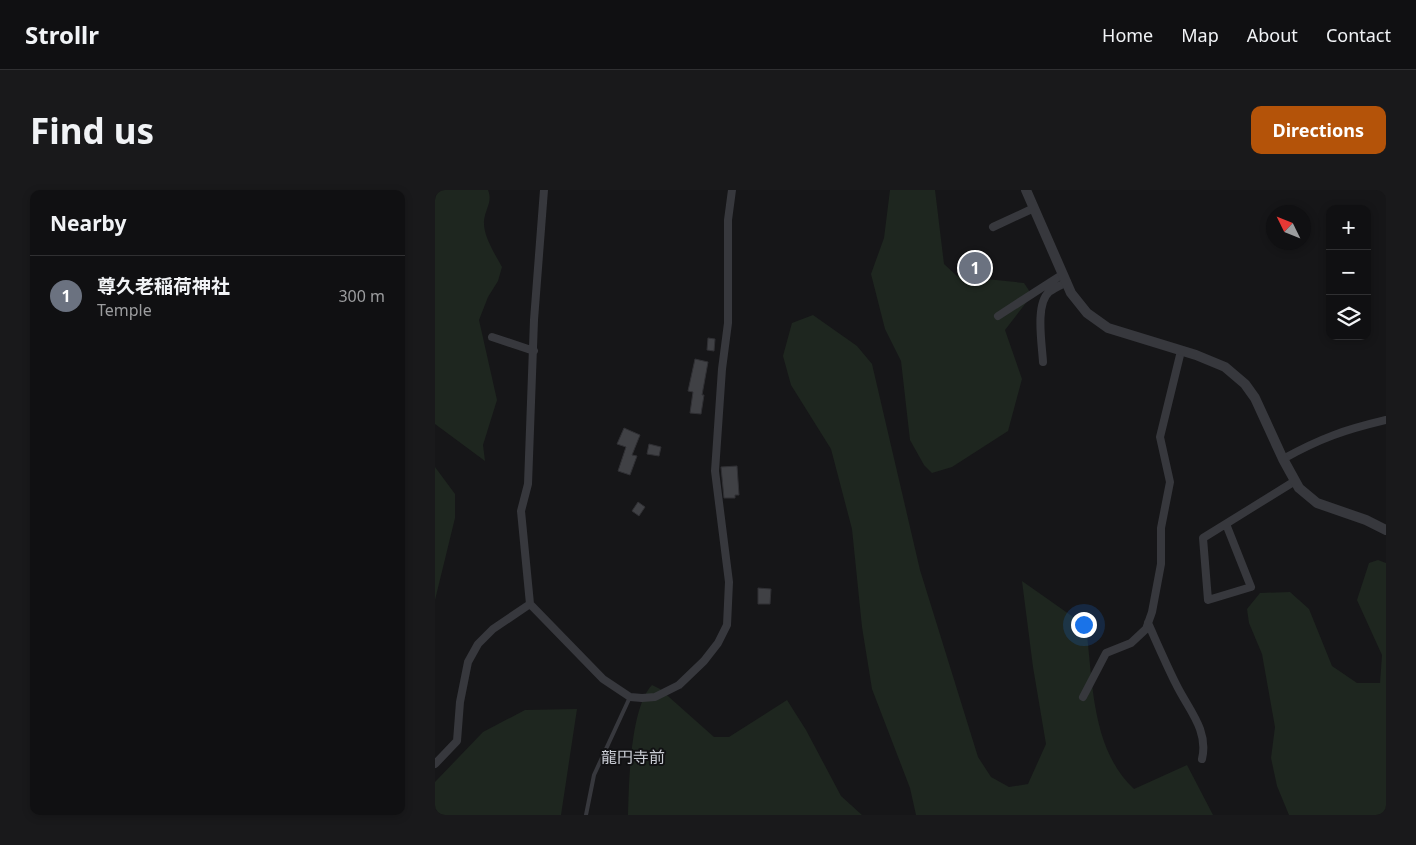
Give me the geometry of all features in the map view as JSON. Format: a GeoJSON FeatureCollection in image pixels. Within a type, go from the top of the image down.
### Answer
{"type":"FeatureCollection","features":[{"type":"Feature","properties":{"kind":"street"},"geometry":{"type":"LineString","coordinates":[[544,190],[528,484],[521,511],[530,604],[603,679],[630,697],[655,697],[679,685],[704,661],[718,643],[727,626],[729,582],[715,471],[722,369],[728,323],[728,220],[732,190]]}},
{"type":"Feature","properties":{"kind":"street"},"geometry":{"type":"LineString","coordinates":[[1026,190],[1078,304],[1108,328],[1215,361],[1245,384],[1266,419],[1283,459],[1295,481],[1317,503],[1366,520],[1386,530]]}},
{"type":"Feature","properties":{"kind":"street"},"geometry":{"type":"LineString","coordinates":[[993,227],[1034,208]]}},
{"type":"Feature","properties":{"kind":"street"},"geometry":{"type":"LineString","coordinates":[[998,316],[1065,278]]}},
{"type":"Feature","properties":{"kind":"street"},"geometry":{"type":"LineString","coordinates":[[1043,362],[1041,311],[1043,300],[1065,278]]}},
{"type":"Feature","properties":{"kind":"street"},"geometry":{"type":"LineString","coordinates":[[492,337],[534,351]]}},
{"type":"Feature","properties":{"kind":"street"},"geometry":{"type":"LineString","coordinates":[[1083,697],[1106,653],[1131,642],[1146,629],[1148,623],[1161,564],[1161,528],[1170,482],[1160,437],[1181,351]]}},
{"type":"Feature","properties":{"kind":"street"},"geometry":{"type":"LineString","coordinates":[[1283,459],[1316,440],[1339,431],[1386,420]]}},
{"type":"Feature","properties":{"kind":"street"},"geometry":{"type":"LineString","coordinates":[[1226,524],[1251,587],[1208,600],[1203,538],[1295,481]]}},
{"type":"Feature","properties":{"kind":"street"},"geometry":{"type":"LineString","coordinates":[[435,764],[457,741],[466,669],[478,644],[493,629],[530,604]]}},
{"type":"Feature","properties":{"kind":"street"},"geometry":{"type":"LineString","coordinates":[[1148,623],[1176,686],[1201,730],[1205,747],[1202,759]]}},
{"type":"Feature","properties":{"kind":"lane"},"geometry":{"type":"LineString","coordinates":[[586,815],[594,776],[630,697]]}},
{"type":"Feature","properties":{"kind":"shaded area"},"geometry":{"type":"Polygon","coordinates":[[[435,190],[488,190],[490,198],[484,221],[485,233],[502,267],[498,281],[488,297],[479,320],[497,400],[483,445],[485,461],[435,424],[435,190]]]}},
{"type":"Feature","properties":{"kind":"shaded area"},"geometry":{"type":"Polygon","coordinates":[[[890,190],[935,190],[944,264],[957,276],[1024,283],[1032,295],[1005,330],[1022,379],[1008,431],[952,467],[932,473],[924,465],[910,440],[901,361],[885,329],[871,274],[884,238],[890,190]]]}},
{"type":"Feature","properties":{"kind":"shaded area"},"geometry":{"type":"Polygon","coordinates":[[[813,315],[857,346],[872,364],[920,570],[978,757],[991,777],[1009,787],[1028,784],[1046,744],[1033,667],[1022,581],[1086,626],[1096,713],[1109,754],[1120,773],[1134,789],[1187,765],[1213,815],[916,815],[910,788],[872,689],[862,627],[852,529],[831,449],[791,385],[783,356],[792,323],[813,315]]]}},
{"type":"Feature","properties":{"kind":"shaded area"},"geometry":{"type":"Polygon","coordinates":[[[435,467],[455,494],[455,518],[435,600],[435,467]]]}},
{"type":"Feature","properties":{"kind":"shaded area"},"geometry":{"type":"Polygon","coordinates":[[[1378,560],[1386,563],[1386,815],[1289,815],[1277,786],[1271,758],[1275,727],[1262,654],[1249,623],[1247,609],[1260,593],[1290,592],[1309,609],[1332,666],[1357,683],[1380,683],[1382,655],[1357,600],[1369,563],[1378,560]]]}},
{"type":"Feature","properties":{"kind":"shaded area"},"geometry":{"type":"Polygon","coordinates":[[[652,685],[660,689],[714,737],[729,737],[787,700],[806,730],[841,796],[862,815],[628,815],[630,766],[635,728],[639,711],[652,685]]]}},
{"type":"Feature","properties":{"kind":"shaded area"},"geometry":{"type":"Polygon","coordinates":[[[577,709],[561,815],[435,815],[435,782],[483,732],[525,710],[577,709]]]}},
{"type":"Feature","properties":{"kind":"building"},"geometry":{"type":"Polygon","coordinates":[[[708,338],[715,339],[714,351],[707,350],[708,338]]]}},
{"type":"Feature","properties":{"kind":"building"},"geometry":{"type":"Polygon","coordinates":[[[695,359],[708,362],[702,395],[704,395],[701,414],[690,413],[693,392],[688,391],[695,359]]]}},
{"type":"Feature","properties":{"kind":"building"},"geometry":{"type":"Polygon","coordinates":[[[624,428],[640,435],[632,455],[637,456],[630,475],[618,471],[626,447],[617,444],[624,428]]]}},
{"type":"Feature","properties":{"kind":"building"},"geometry":{"type":"Polygon","coordinates":[[[649,444],[661,447],[659,456],[647,454],[649,444]]]}},
{"type":"Feature","properties":{"kind":"building"},"geometry":{"type":"Polygon","coordinates":[[[737,466],[739,495],[735,495],[735,498],[724,498],[721,467],[737,466]]]}},
{"type":"Feature","properties":{"kind":"building"},"geometry":{"type":"Polygon","coordinates":[[[638,502],[645,507],[639,516],[632,511],[638,502]]]}},
{"type":"Feature","properties":{"kind":"building"},"geometry":{"type":"Polygon","coordinates":[[[758,588],[771,589],[770,604],[758,604],[758,588]]]}},
{"type":"Feature","properties":{"kind":"place","name":"尊久老稲荷神社"},"geometry":{"type":"Point","coordinates":[975,268]}},
{"type":"Feature","properties":{"kind":"district","name":"龍円寺前"},"geometry":{"type":"Point","coordinates":[633,757]}}]}
